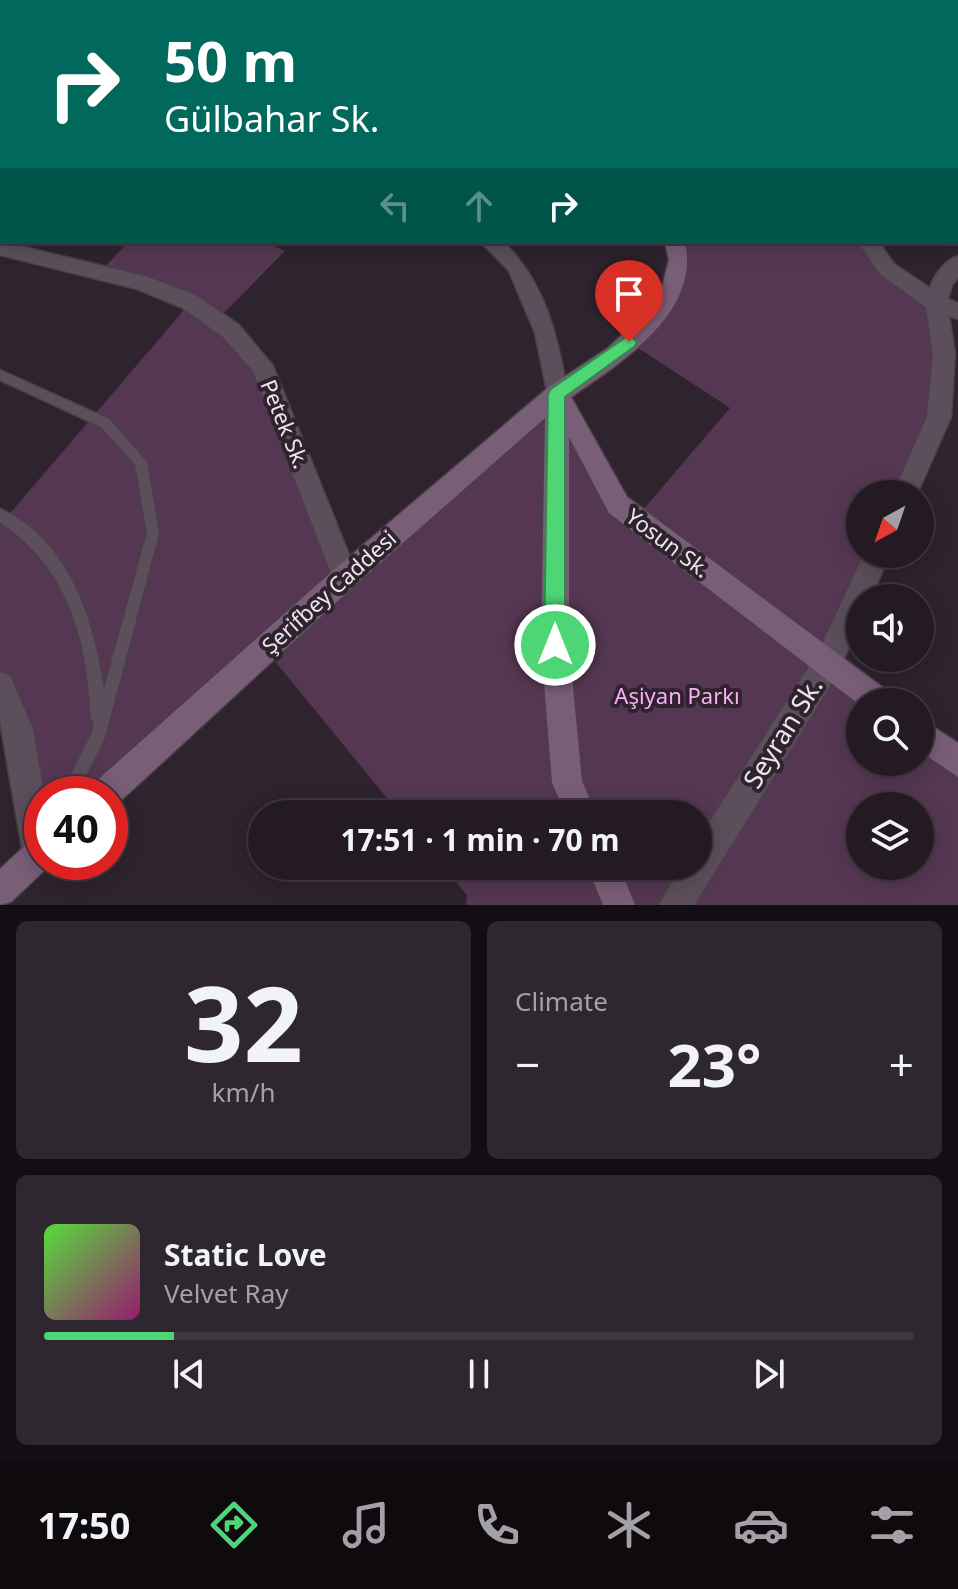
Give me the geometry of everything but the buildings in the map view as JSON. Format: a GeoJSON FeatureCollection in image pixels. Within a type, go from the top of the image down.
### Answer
{"type":"FeatureCollection","features":[{"type":"Feature","properties":{"kind":"street","name":"Yosun Sk."},"geometry":{"type":"LineString","coordinates":[[493,244],[517,267],[546,333],[557,394],[618,505],[861,688]]}},
{"type":"Feature","properties":{"kind":"street","name":"Şerifbey Caddesi"},"geometry":{"type":"LineString","coordinates":[[125,776],[345,577],[557,394],[616,354],[649,323],[672,289],[679,260],[675,244]]}},
{"type":"Feature","properties":{"kind":"street"},"geometry":{"type":"LineString","coordinates":[[869,244],[887,269],[936,303],[958,311]]}},
{"type":"Feature","properties":{"kind":"street","name":"Petek Sk."},"geometry":{"type":"LineString","coordinates":[[0,248],[141,282],[190,302],[231,331],[262,366],[345,577]]}},
{"type":"Feature","properties":{"kind":"street"},"geometry":{"type":"LineString","coordinates":[[911,480],[939,417],[944,354],[936,303],[942,282],[958,264]]}},
{"type":"Feature","properties":{"kind":"street"},"geometry":{"type":"LineString","coordinates":[[557,394],[555,645],[567,782],[575,800]]}},
{"type":"Feature","properties":{"kind":"street","name":"Seyran Sk."},"geometry":{"type":"LineString","coordinates":[[675,905],[828,663],[871,568]]}},
{"type":"Feature","properties":{"kind":"street"},"geometry":{"type":"LineString","coordinates":[[0,686],[18,729],[27,776]]}},
{"type":"Feature","properties":{"kind":"street"},"geometry":{"type":"LineString","coordinates":[[934,744],[958,762]]}},
{"type":"Feature","properties":{"kind":"street"},"geometry":{"type":"LineString","coordinates":[[0,891],[24,868]]}},
{"type":"Feature","properties":{"kind":"street"},"geometry":{"type":"LineString","coordinates":[[609,880],[619,905]]}},
{"type":"Feature","properties":{"kind":"lane"},"geometry":{"type":"LineString","coordinates":[[0,375],[105,423],[141,462],[153,533],[98,737],[78,776]]}},
{"type":"Feature","properties":{"kind":"lane"},"geometry":{"type":"LineString","coordinates":[[0,515],[24,528],[59,570],[85,629],[98,698],[98,737]]}},
{"type":"Feature","properties":{"kind":"green space","name":"Aşiyan Parkı"},"geometry":{"type":"Polygon","coordinates":[[[126,244],[269,244],[285,251],[216,321],[262,366],[344,576],[557,394],[636,518],[730,408],[629,342],[672,289],[675,244],[870,244],[936,303],[939,417],[911,480],[846,480],[846,568],[871,568],[864,584],[846,584],[846,623],[828,663],[849,688],[846,688],[846,776],[934,776],[934,744],[958,762],[958,905],[466,905],[467,895],[455,880],[712,880],[712,800],[389,800],[265,649],[125,776],[35,776],[0,686],[0,525],[190,303],[100,272],[126,244]]]}},
{"type":"Feature","properties":{"kind":"route"},"geometry":{"type":"LineString","coordinates":[[555,645],[557,394],[629,342]]}}]}
